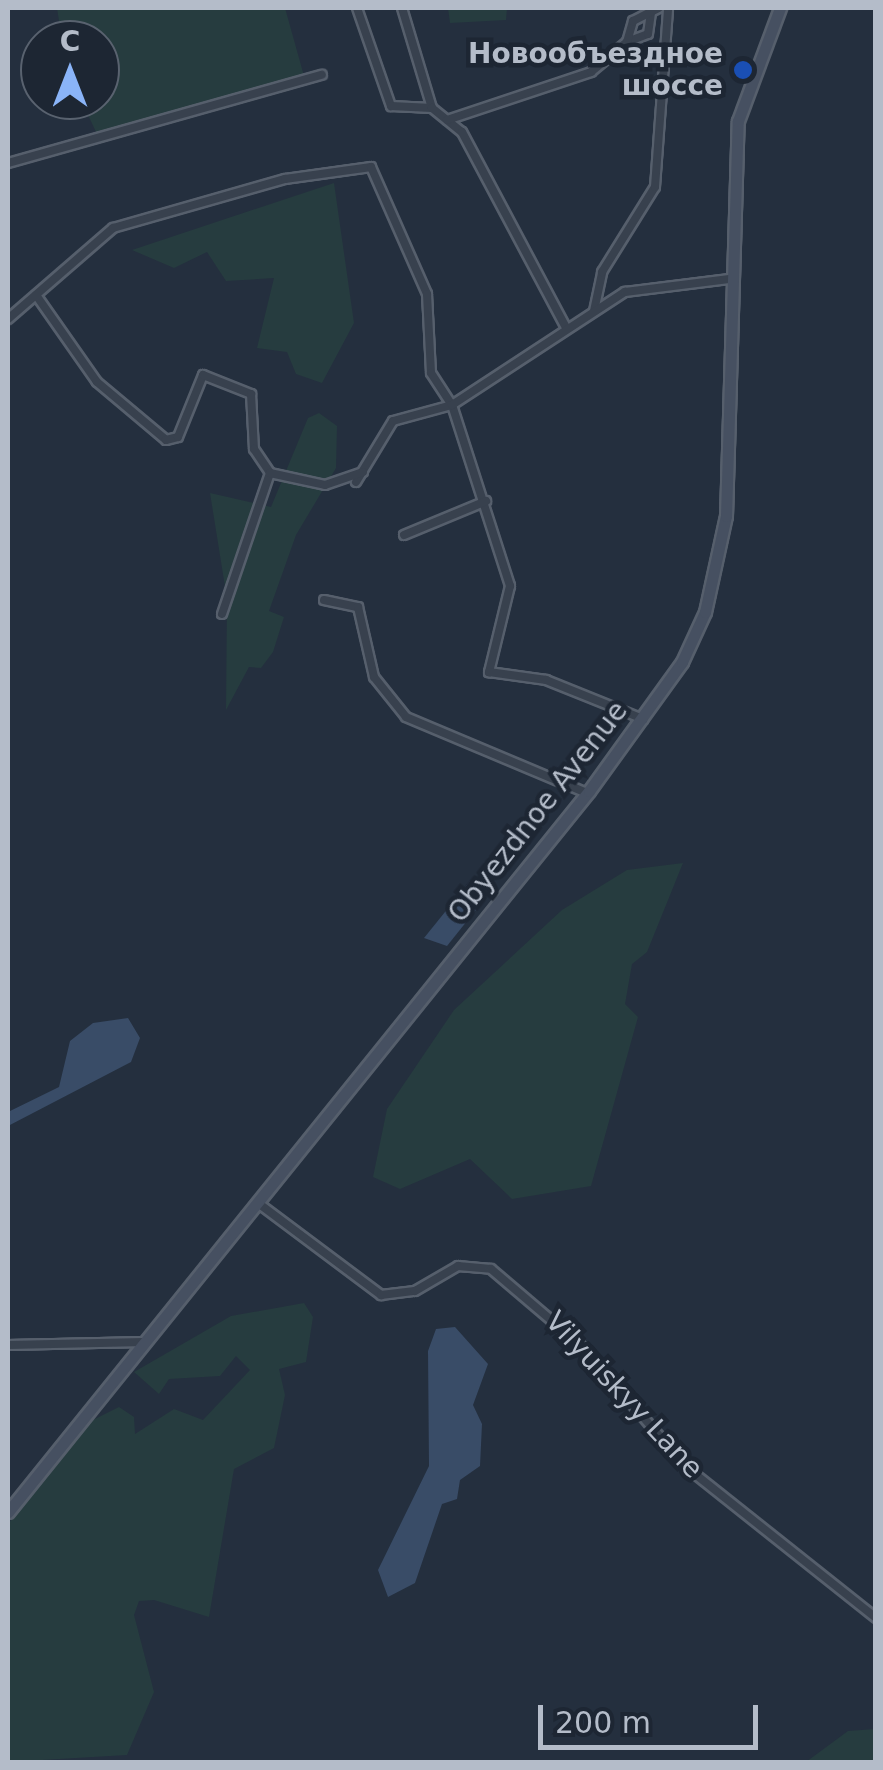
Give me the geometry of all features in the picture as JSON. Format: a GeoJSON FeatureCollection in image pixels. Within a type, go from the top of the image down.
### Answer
{"type":"FeatureCollection","features":[{"type":"Feature","properties":{"kind":"main road","name":"Obyezdnoe Avenue"},"geometry":{"type":"LineString","coordinates":[[8,1512],[588,792],[682,662],[719,565],[738,121],[780,8]]}},
{"type":"Feature","properties":{"kind":"street"},"geometry":{"type":"LineString","coordinates":[[356,8],[391,106],[432,108]]}},
{"type":"Feature","properties":{"kind":"street"},"geometry":{"type":"LineString","coordinates":[[402,8],[432,108],[447,120],[565,326]]}},
{"type":"Feature","properties":{"kind":"street"},"geometry":{"type":"LineString","coordinates":[[594,312],[602,272],[655,187],[668,8]]}},
{"type":"Feature","properties":{"kind":"street"},"geometry":{"type":"LineString","coordinates":[[447,120],[590,72],[627,42],[648,34],[655,10]]}},
{"type":"Feature","properties":{"kind":"street"},"geometry":{"type":"LineString","coordinates":[[627,42],[633,21],[655,10]]}},
{"type":"Feature","properties":{"kind":"street"},"geometry":{"type":"LineString","coordinates":[[8,163],[322,75]]}},
{"type":"Feature","properties":{"kind":"street"},"geometry":{"type":"LineString","coordinates":[[8,318],[113,228],[363,165],[378,174],[427,294],[431,373],[452,404],[510,586],[489,672],[546,680],[643,719]]}},
{"type":"Feature","properties":{"kind":"street"},"geometry":{"type":"LineString","coordinates":[[356,482],[367,470],[392,422],[452,404],[565,326],[624,292],[729,279]]}},
{"type":"Feature","properties":{"kind":"street"},"geometry":{"type":"LineString","coordinates":[[36,295],[97,382],[166,440],[178,436],[204,375],[252,394],[254,448],[270,473],[325,485],[367,470]]}},
{"type":"Feature","properties":{"kind":"street"},"geometry":{"type":"LineString","coordinates":[[222,614],[270,473]]}},
{"type":"Feature","properties":{"kind":"street"},"geometry":{"type":"LineString","coordinates":[[404,535],[486,501]]}},
{"type":"Feature","properties":{"kind":"street"},"geometry":{"type":"LineString","coordinates":[[324,600],[358,608],[374,677],[406,716],[588,792]]}},
{"type":"Feature","properties":{"kind":"street","name":"Vilyuiskyy Lane"},"geometry":{"type":"LineString","coordinates":[[258,1202],[381,1296],[415,1290],[458,1266],[491,1268],[584,1349],[685,1466],[876,1618]]}},
{"type":"Feature","properties":{"kind":"street"},"geometry":{"type":"LineString","coordinates":[[8,1345],[144,1342]]}},
{"type":"Feature","properties":{"kind":"green space"},"geometry":{"type":"Polygon","coordinates":[[[57,8],[285,8],[304,76],[97,134],[90,120],[120,120],[120,20],[59,20],[57,8]]]}},
{"type":"Feature","properties":{"kind":"green space"},"geometry":{"type":"Polygon","coordinates":[[[448,8],[507,8],[506,20],[450,23],[448,8]]]}},
{"type":"Feature","properties":{"kind":"green space"},"geometry":{"type":"Polygon","coordinates":[[[334,183],[354,323],[322,383],[296,374],[287,352],[257,348],[274,278],[226,281],[207,252],[174,268],[132,250],[334,183]]]}},
{"type":"Feature","properties":{"kind":"green space"},"geometry":{"type":"Polygon","coordinates":[[[319,413],[337,426],[336,468],[296,535],[269,611],[284,617],[273,652],[261,668],[249,667],[226,710],[227,599],[210,493],[271,507],[308,418],[319,413]]]}},
{"type":"Feature","properties":{"kind":"green space"},"geometry":{"type":"Polygon","coordinates":[[[683,863],[647,952],[632,964],[625,1004],[638,1017],[591,1186],[512,1199],[470,1159],[400,1189],[373,1177],[387,1109],[454,1010],[562,910],[627,870],[683,863]]]}},
{"type":"Feature","properties":{"kind":"green space"},"geometry":{"type":"Polygon","coordinates":[[[304,1303],[313,1317],[306,1362],[279,1369],[285,1395],[274,1448],[234,1469],[209,1617],[154,1600],[139,1601],[134,1615],[154,1692],[127,1755],[8,1762],[8,1524],[85,1424],[119,1407],[134,1417],[135,1434],[174,1409],[203,1420],[250,1370],[236,1356],[220,1376],[169,1379],[159,1394],[134,1372],[231,1316],[304,1303]]]}},
{"type":"Feature","properties":{"kind":"green space"},"geometry":{"type":"Polygon","coordinates":[[[875,1729],[875,1762],[806,1762],[848,1731],[875,1729]]]}},
{"type":"Feature","properties":{"kind":"water"},"geometry":{"type":"Polygon","coordinates":[[[470,881],[487,896],[447,946],[424,938],[470,881]]]}},
{"type":"Feature","properties":{"kind":"water"},"geometry":{"type":"Polygon","coordinates":[[[128,1018],[140,1038],[131,1062],[8,1126],[8,1112],[59,1087],[70,1041],[93,1023],[128,1018]]]}},
{"type":"Feature","properties":{"kind":"water"},"geometry":{"type":"Polygon","coordinates":[[[455,1327],[488,1364],[473,1405],[482,1424],[480,1466],[460,1480],[457,1499],[442,1504],[415,1583],[388,1597],[378,1570],[429,1466],[428,1351],[436,1329],[455,1327]]]}},
{"type":"Feature","properties":{"kind":"place","name":"Новообъездное шоссе"},"geometry":{"type":"Point","coordinates":[743,70]}}]}
